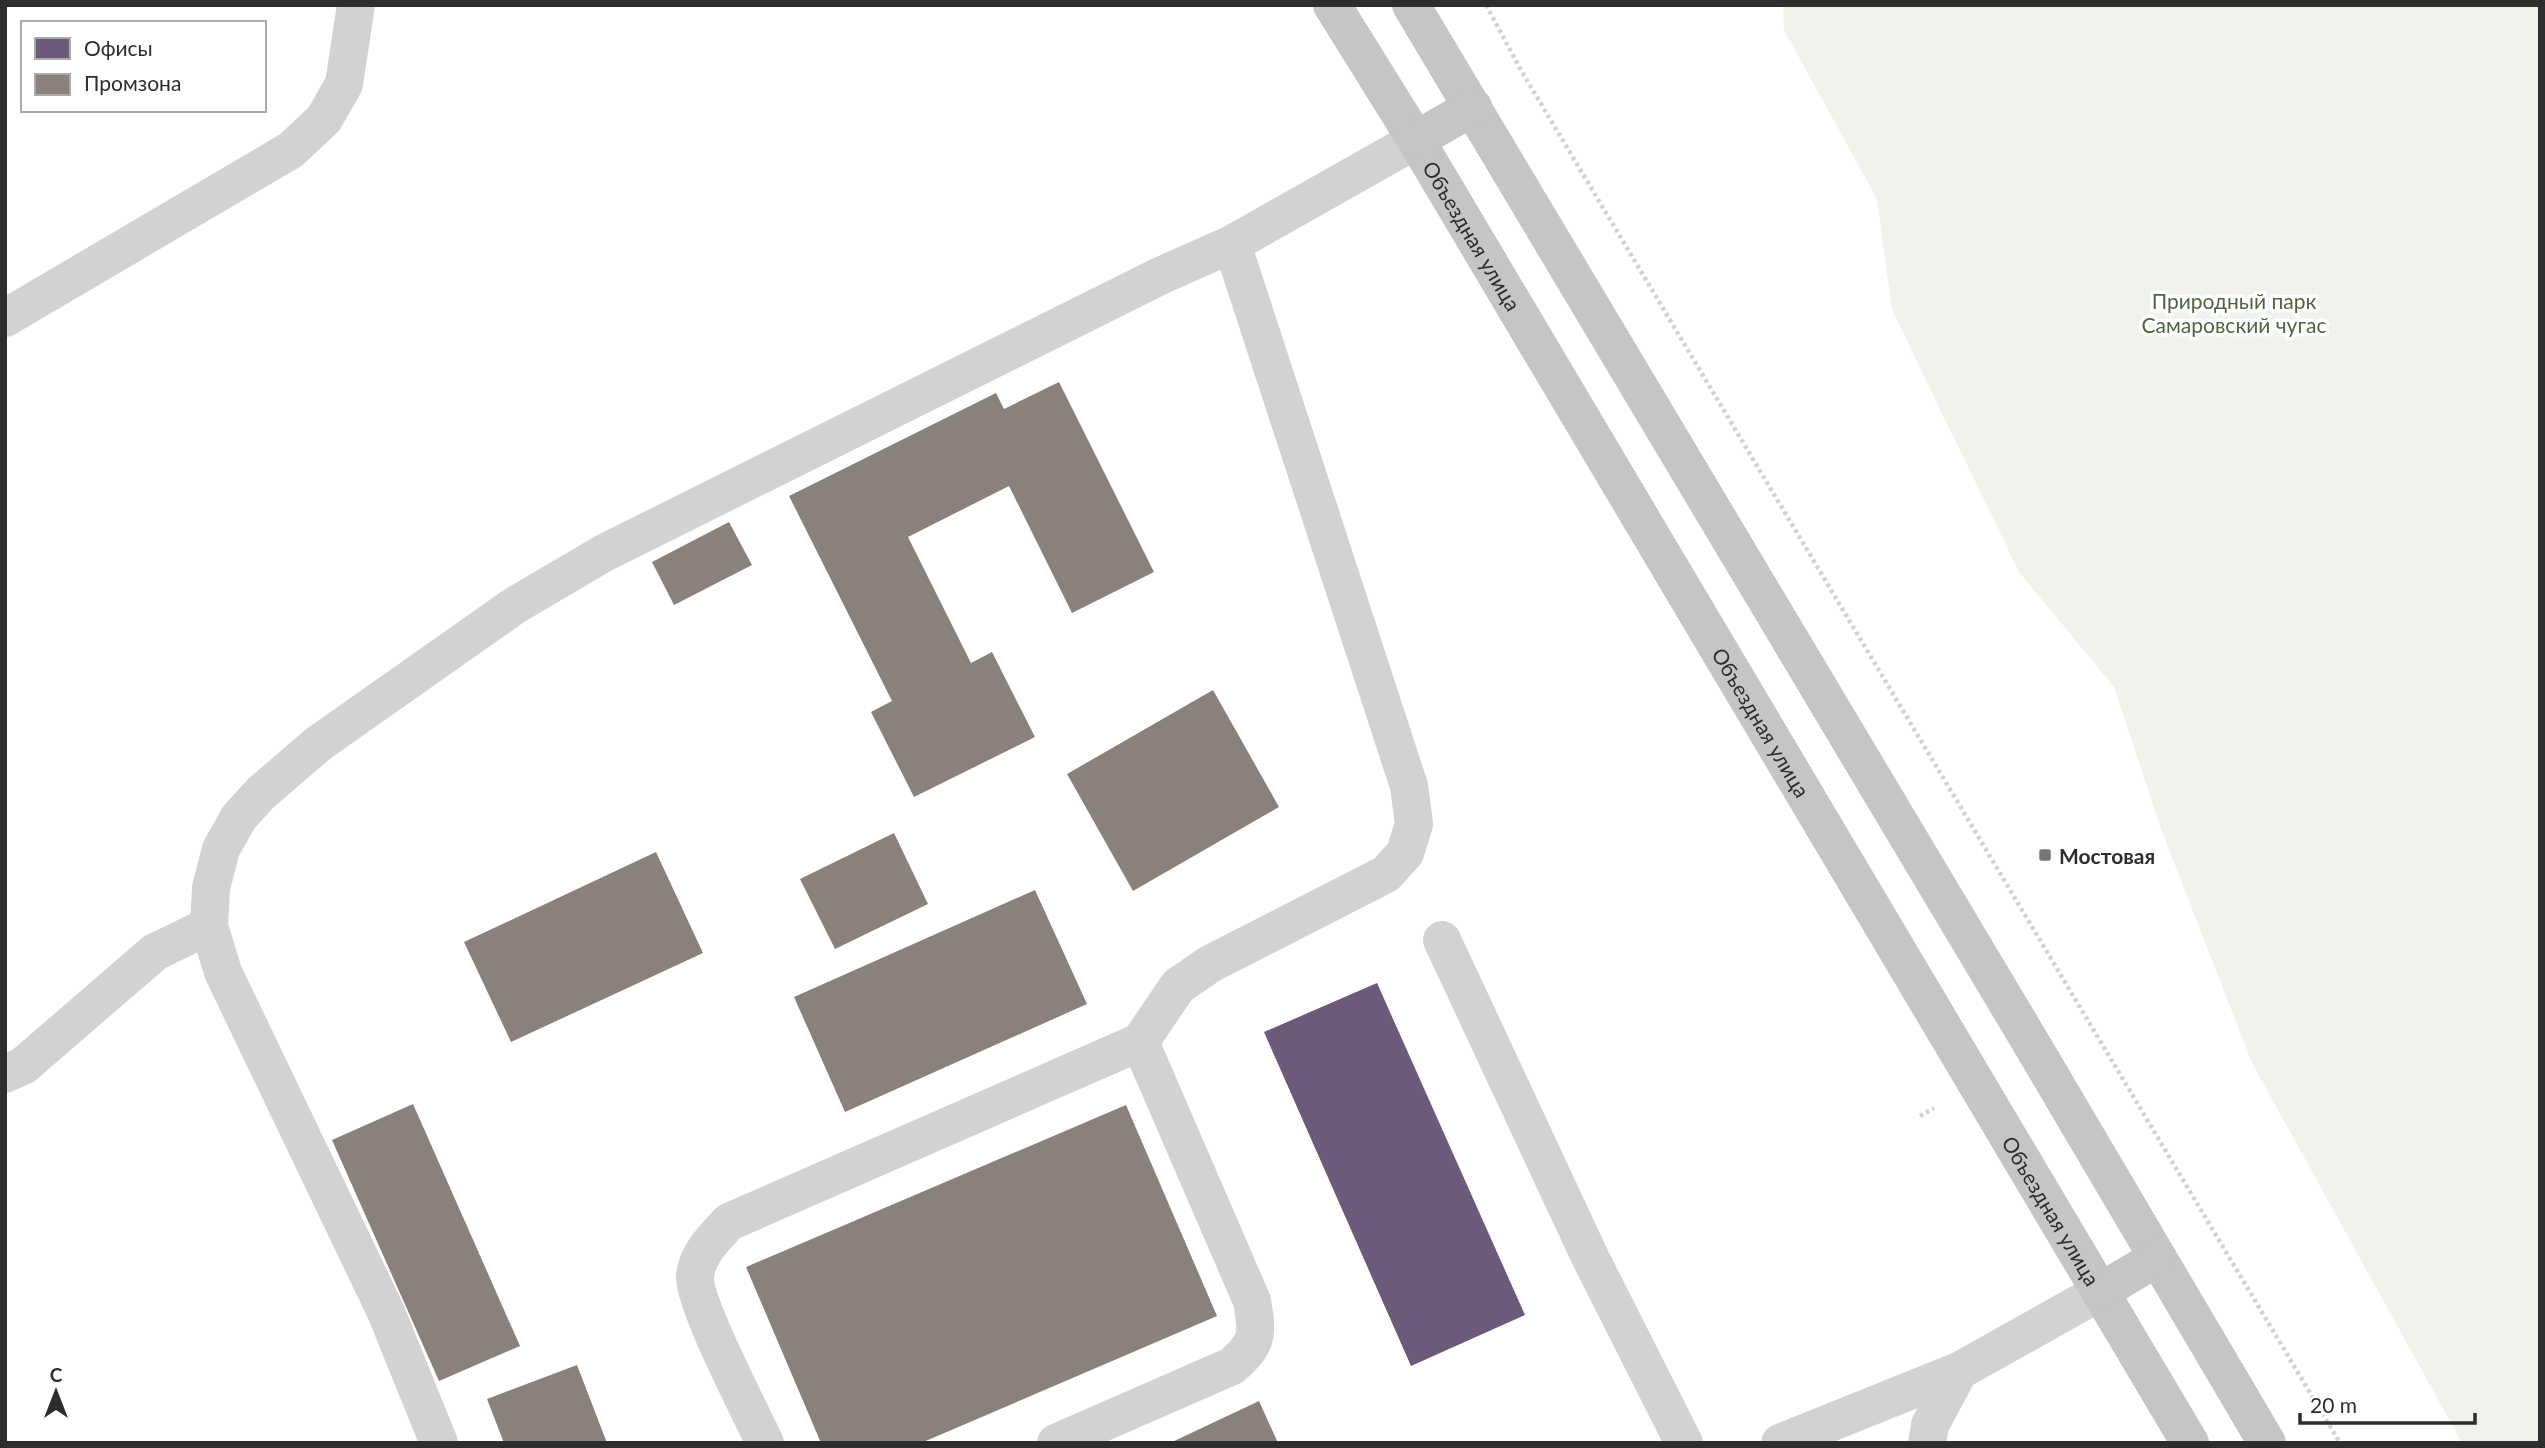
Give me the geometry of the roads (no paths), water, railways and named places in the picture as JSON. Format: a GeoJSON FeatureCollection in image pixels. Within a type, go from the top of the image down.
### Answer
{"type":"FeatureCollection","features":[{"type":"Feature","properties":{"kind":"main road","name":"Объездная улица"},"geometry":{"type":"LineString","coordinates":[[1332,5],[1416,140],[2190,1443]]}},
{"type":"Feature","properties":{"kind":"main road"},"geometry":{"type":"LineString","coordinates":[[1411,5],[2267,1443]]}},
{"type":"Feature","properties":{"kind":"main road"},"geometry":{"type":"LineString","coordinates":[[1416,140],[1473,107]]}},
{"type":"Feature","properties":{"kind":"main road"},"geometry":{"type":"LineString","coordinates":[[2100,1292],[2157,1258]]}},
{"type":"Feature","properties":{"kind":"lane"},"geometry":{"type":"LineString","coordinates":[[5,318],[291,150],[324,119],[344,84],[356,5]]}},
{"type":"Feature","properties":{"kind":"lane"},"geometry":{"type":"LineString","coordinates":[[439,1443],[386,1312],[223,972],[209,926],[211,888],[221,849],[239,817],[261,793],[318,744],[514,606],[604,553],[1160,276],[1233,244],[1416,140]]}},
{"type":"Feature","properties":{"kind":"lane"},"geometry":{"type":"LineString","coordinates":[[765,1443],[702,1305],[695,1277],[704,1250],[729,1222],[1140,1042],[1178,986],[1210,964],[1386,874],[1405,853],[1414,824],[1409,786],[1233,244]]}},
{"type":"Feature","properties":{"kind":"lane"},"geometry":{"type":"LineString","coordinates":[[5,1074],[23,1066],[155,952],[209,926]]}},
{"type":"Feature","properties":{"kind":"lane"},"geometry":{"type":"LineString","coordinates":[[1442,940],[1590,1257],[1684,1443]]}},
{"type":"Feature","properties":{"kind":"lane"},"geometry":{"type":"LineString","coordinates":[[1056,1443],[1231,1366],[1249,1351],[1257,1329],[1252,1301],[1140,1042]]}},
{"type":"Feature","properties":{"kind":"lane"},"geometry":{"type":"LineString","coordinates":[[1780,1443],[1959,1371],[2100,1292]]}},
{"type":"Feature","properties":{"kind":"lane"},"geometry":{"type":"LineString","coordinates":[[1927,1443],[1930,1425],[1959,1371]]}},
{"type":"Feature","properties":{"kind":"place","name":"Мостовая"},"geometry":{"type":"Point","coordinates":[2045,855]}},
{"type":"Feature","properties":{"kind":"park label","name":"Природный парк Самаровский чугас"},"geometry":{"type":"Point","coordinates":[2234,312]}}]}
